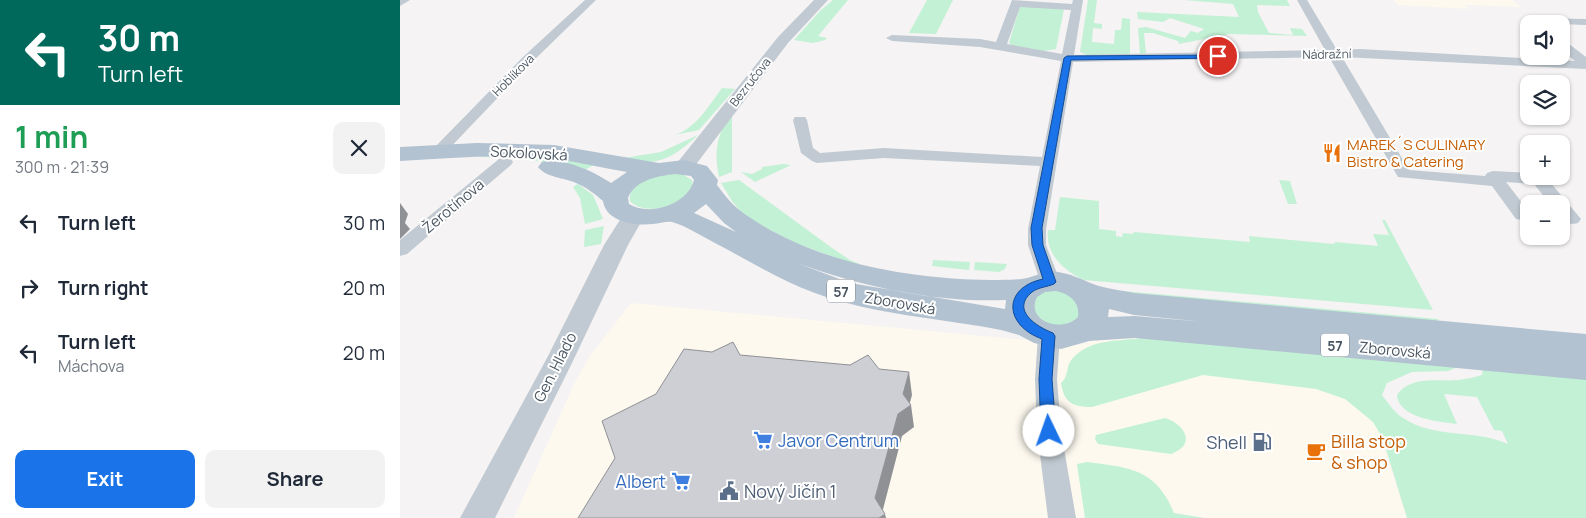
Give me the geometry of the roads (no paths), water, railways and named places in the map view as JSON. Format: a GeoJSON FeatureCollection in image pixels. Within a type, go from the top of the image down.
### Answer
{"type":"FeatureCollection","features":[{"type":"Feature","properties":{"kind":"main road","name":"Sokolovská"},"geometry":{"type":"LineString","coordinates":[[400,154],[538,151],[583,157],[630,167],[657,169]]}},
{"type":"Feature","properties":{"kind":"main road","name":"Sokolovská"},"geometry":{"type":"LineString","coordinates":[[400,164],[505,162],[534,164],[566,170],[601,186],[615,198],[617,208],[633,216]]}},
{"type":"Feature","properties":{"kind":"main road"},"geometry":{"type":"LineString","coordinates":[[615,198],[619,190],[631,180],[657,169],[684,167]]}},
{"type":"Feature","properties":{"kind":"main road","name":"57"},"geometry":{"type":"LineString","coordinates":[[633,216],[647,217],[670,213],[691,204],[700,196],[706,188],[706,180],[702,174],[694,169],[684,167]]}},
{"type":"Feature","properties":{"kind":"main road","name":"Zborovská"},"geometry":{"type":"LineString","coordinates":[[706,188],[736,220],[757,233],[802,254],[840,268],[875,277],[953,288],[994,291],[1039,285]]}},
{"type":"Feature","properties":{"kind":"main road","name":"Zborovská"},"geometry":{"type":"LineString","coordinates":[[670,213],[694,220],[763,259],[825,286],[865,298],[895,304],[989,316],[1037,330]]}},
{"type":"Feature","properties":{"kind":"main road","name":"57"},"geometry":{"type":"LineString","coordinates":[[1039,285],[1067,283],[1086,293]]}},
{"type":"Feature","properties":{"kind":"main road"},"geometry":{"type":"LineString","coordinates":[[1037,330],[1020,316],[1018,306],[1020,298],[1039,285]]}},
{"type":"Feature","properties":{"kind":"main road"},"geometry":{"type":"LineString","coordinates":[[1084,330],[1092,322],[1095,314],[1092,301],[1086,293]]}},
{"type":"Feature","properties":{"kind":"main road","name":"Zborovská"},"geometry":{"type":"LineString","coordinates":[[1086,293],[1134,304],[1586,346]]}},
{"type":"Feature","properties":{"kind":"main road","name":"Zborovská"},"geometry":{"type":"LineString","coordinates":[[1084,330],[1135,327],[1586,368]]}},
{"type":"Feature","properties":{"kind":"main road","name":"57"},"geometry":{"type":"LineString","coordinates":[[1037,330],[1068,336],[1084,330]]}},
{"type":"Feature","properties":{"kind":"street"},"geometry":{"type":"LineString","coordinates":[[400,2],[405,0]]}},
{"type":"Feature","properties":{"kind":"street","name":"Hoblíkova"},"geometry":{"type":"LineString","coordinates":[[438,152],[527,60],[591,0]]}},
{"type":"Feature","properties":{"kind":"street","name":"Bezručova"},"geometry":{"type":"LineString","coordinates":[[684,167],[784,40],[821,0]]}},
{"type":"Feature","properties":{"kind":"street"},"geometry":{"type":"LineString","coordinates":[[1302,0],[1404,174],[1497,182]]}},
{"type":"Feature","properties":{"kind":"street"},"geometry":{"type":"LineString","coordinates":[[1000,46],[1016,2],[1077,4],[1037,236],[1039,285]]}},
{"type":"Feature","properties":{"kind":"street"},"geometry":{"type":"LineString","coordinates":[[1570,22],[1586,22]]}},
{"type":"Feature","properties":{"kind":"street"},"geometry":{"type":"LineString","coordinates":[[892,38],[980,43],[1067,58]]}},
{"type":"Feature","properties":{"kind":"street","name":"Nádražní"},"geometry":{"type":"LineString","coordinates":[[1570,51],[1586,64]]}},
{"type":"Feature","properties":{"kind":"street","name":"Nádražní"},"geometry":{"type":"LineString","coordinates":[[1067,58],[1360,54],[1586,64]]}},
{"type":"Feature","properties":{"kind":"street"},"geometry":{"type":"LineString","coordinates":[[800,120],[806,150],[817,158],[884,153],[1049,162]]}},
{"type":"Feature","properties":{"kind":"street","name":"Žerotínova"},"geometry":{"type":"LineString","coordinates":[[400,250],[505,162]]}},
{"type":"Feature","properties":{"kind":"street"},"geometry":{"type":"LineString","coordinates":[[1520,212],[1492,176],[1539,179],[1552,195]]}},
{"type":"Feature","properties":{"kind":"street","name":"Gen. Hlaďo"},"geometry":{"type":"LineString","coordinates":[[477,518],[558,363],[616,245],[633,216]]}},
{"type":"Feature","properties":{"kind":"street"},"geometry":{"type":"LineString","coordinates":[[1037,330],[1046,379],[1049,431],[1062,518]]}},
{"type":"Feature","properties":{"kind":"place","name":"MAREK´S CULINARY Bistro & Catering"},"geometry":{"type":"Point","coordinates":[1332,153]}},
{"type":"Feature","properties":{"kind":"place","name":"Javor Centrum"},"geometry":{"type":"Point","coordinates":[763,440]}},
{"type":"Feature","properties":{"kind":"place","name":"Shell"},"geometry":{"type":"Point","coordinates":[1262,442]}},
{"type":"Feature","properties":{"kind":"place","name":"Billa stop & shop"},"geometry":{"type":"Point","coordinates":[1316,451]}},
{"type":"Feature","properties":{"kind":"place","name":"Albert"},"geometry":{"type":"Point","coordinates":[681,481]}},
{"type":"Feature","properties":{"kind":"place","name":"Nový Jičín 1"},"geometry":{"type":"Point","coordinates":[729,491]}}]}
